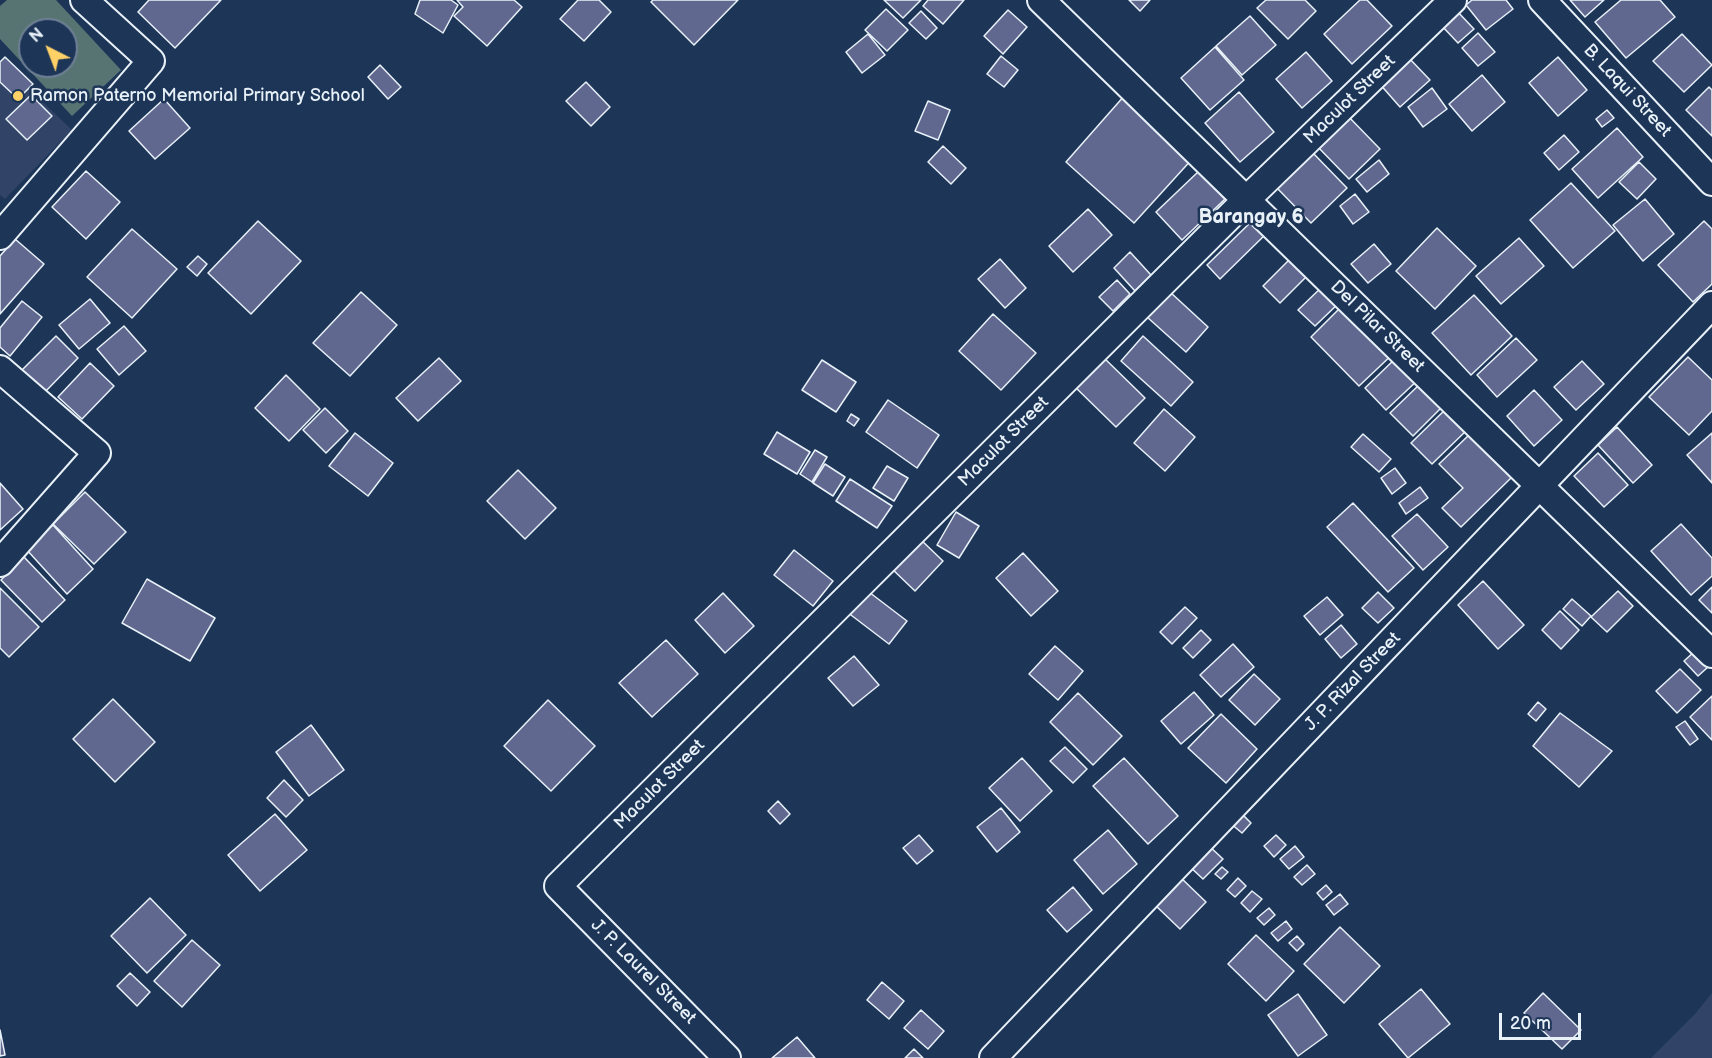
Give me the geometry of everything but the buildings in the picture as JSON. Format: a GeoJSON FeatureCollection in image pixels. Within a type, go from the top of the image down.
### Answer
{"type":"FeatureCollection","features":[{"type":"Feature","properties":{"kind":"street"},"geometry":{"type":"LineString","coordinates":[[0,236],[151,61],[84,0]]}},
{"type":"Feature","properties":{"kind":"street","name":"Del Pilar Street"},"geometry":{"type":"LineString","coordinates":[[1041,0],[1712,654]]}},
{"type":"Feature","properties":{"kind":"street","name":"Maculot Street"},"geometry":{"type":"LineString","coordinates":[[558,886],[1246,200],[1453,0]]}},
{"type":"Feature","properties":{"kind":"street","name":"B. Laqui Street"},"geometry":{"type":"LineString","coordinates":[[1542,0],[1712,182]]}},
{"type":"Feature","properties":{"kind":"street","name":"J. P. Rizal Street"},"geometry":{"type":"LineString","coordinates":[[993,1058],[1712,305]]}},
{"type":"Feature","properties":{"kind":"street"},"geometry":{"type":"LineString","coordinates":[[0,369],[97,453],[0,563]]}},
{"type":"Feature","properties":{"kind":"street","name":"J. P. Laurel Street"},"geometry":{"type":"LineString","coordinates":[[558,886],[728,1058]]}},
{"type":"Feature","properties":{"kind":"shaded area","name":"Ramon Paterno Memorial Primary School"},"geometry":{"type":"Polygon","coordinates":[[[0,61],[72,130],[5,199],[0,195],[0,61]]]}},
{"type":"Feature","properties":{"kind":"shaded area"},"geometry":{"type":"Polygon","coordinates":[[[1712,993],[1712,1058],[1651,1058],[1695,1014],[1712,993]]]}},
{"type":"Feature","properties":{"kind":"green space"},"geometry":{"type":"Polygon","coordinates":[[[7,0],[56,0],[73,18],[18,18],[18,58],[0,39],[0,6],[7,0]]]}},
{"type":"Feature","properties":{"kind":"green space"},"geometry":{"type":"Polygon","coordinates":[[[78,24],[121,70],[72,116],[36,78],[78,78],[78,24]]]}},
{"type":"Feature","properties":{"kind":"place","name":"Ramon Paterno Memorial Primary School"},"geometry":{"type":"Point","coordinates":[18,96]}},
{"type":"Feature","properties":{"kind":"district","name":"Barangay 6"},"geometry":{"type":"Point","coordinates":[1251,218]}}]}
